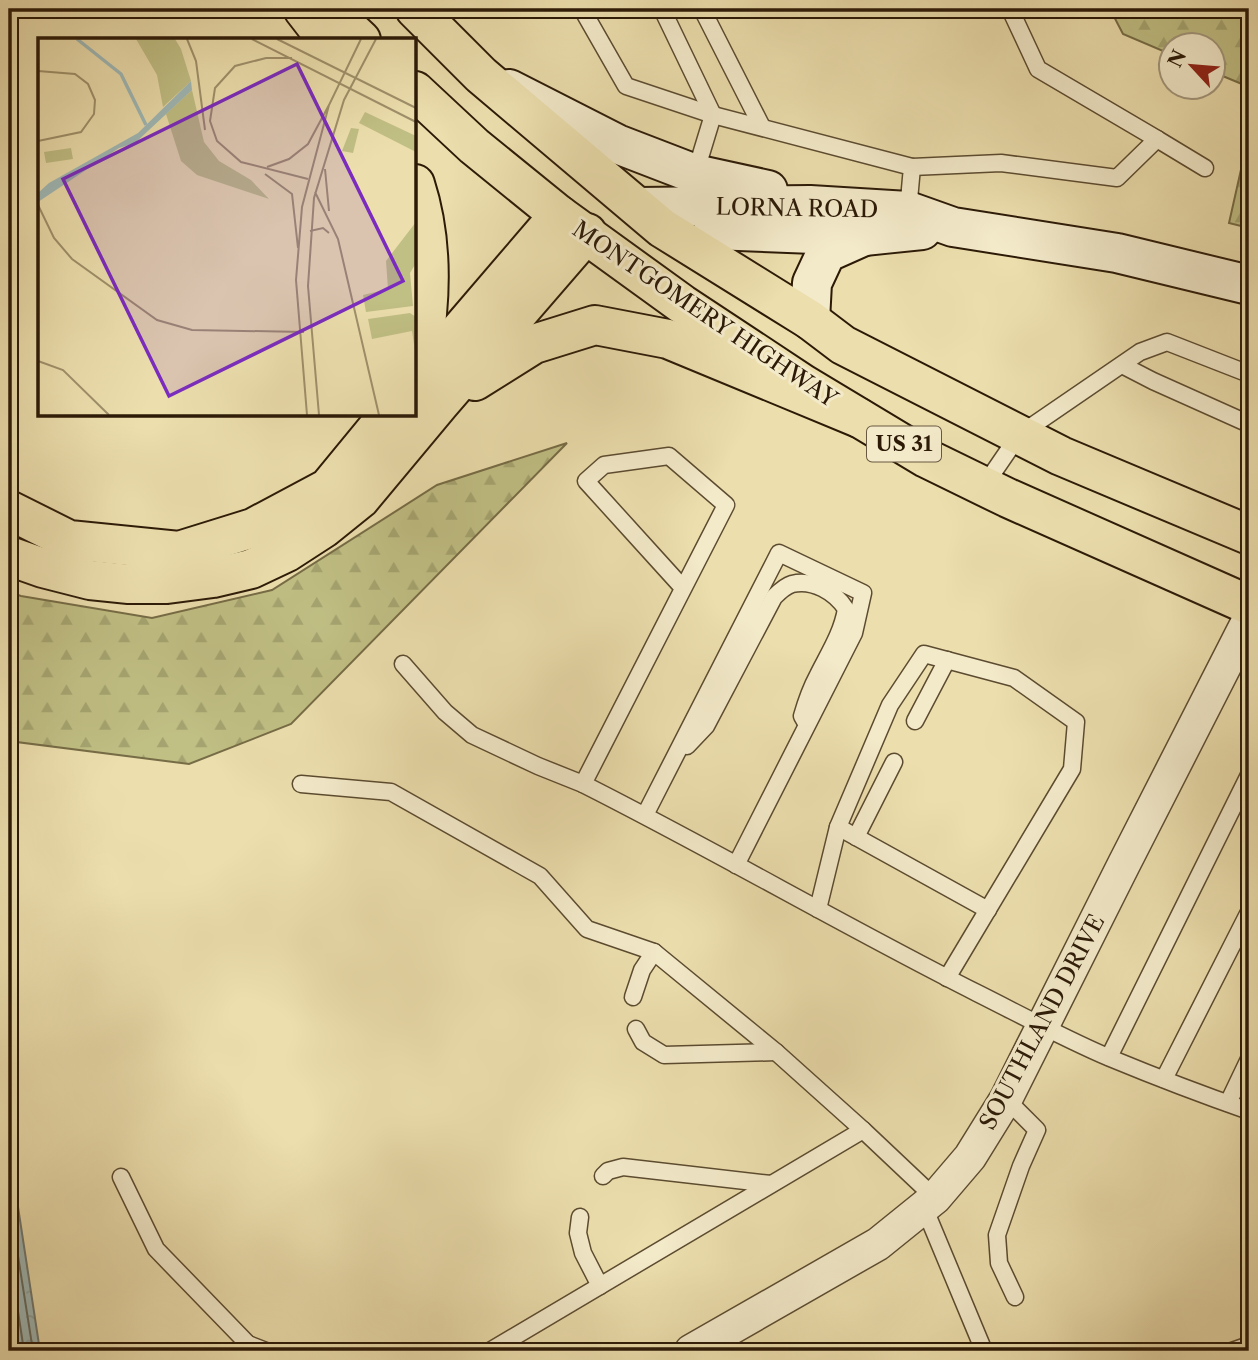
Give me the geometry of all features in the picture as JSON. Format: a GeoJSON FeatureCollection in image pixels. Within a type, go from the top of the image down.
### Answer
{"type":"FeatureCollection","features":[{"type":"Feature","properties":{"kind":"main road"},"geometry":{"type":"LineString","coordinates":[[303,9],[325,38]]}},
{"type":"Feature","properties":{"kind":"main road"},"geometry":{"type":"LineString","coordinates":[[328,9],[359,38]]}},
{"type":"Feature","properties":{"kind":"main road","name":"MONTGOMERY HIGHWAY"},"geometry":{"type":"LineString","coordinates":[[415,9],[481,75],[650,218],[810,320],[843,345],[1061,456],[1249,535]]}},
{"type":"Feature","properties":{"kind":"main road","name":"MONTGOMERY HIGHWAY"},"geometry":{"type":"LineString","coordinates":[[416,92],[474,146],[573,224],[682,304],[803,384],[926,458],[1249,605]]}},
{"type":"Feature","properties":{"kind":"main road"},"geometry":{"type":"LineString","coordinates":[[416,187],[428,257],[427,316],[416,363]]}},
{"type":"Feature","properties":{"kind":"main road"},"geometry":{"type":"LineString","coordinates":[[416,412],[428,393],[573,224],[650,218]]}},
{"type":"Feature","properties":{"kind":"main road"},"geometry":{"type":"LineString","coordinates":[[428,393],[534,344],[595,325],[668,339],[859,418]]}},
{"type":"Feature","properties":{"kind":"main road"},"geometry":{"type":"LineString","coordinates":[[9,510],[69,540],[178,551],[253,528],[328,488],[387,416]]}},
{"type":"Feature","properties":{"kind":"main road"},"geometry":{"type":"LineString","coordinates":[[9,556],[90,580],[129,584],[167,584],[214,578],[251,569],[287,552],[324,528],[360,499],[413,416]]}},
{"type":"Feature","properties":{"kind":"street"},"geometry":{"type":"LineString","coordinates":[[481,75],[617,144],[695,174],[775,192],[810,205]]}},
{"type":"Feature","properties":{"kind":"street","name":"LORNA ROAD"},"geometry":{"type":"LineString","coordinates":[[650,218],[810,205],[908,211],[953,227],[1117,253],[1249,285]]}},
{"type":"Feature","properties":{"kind":"street","name":"LORNA ROAD"},"geometry":{"type":"LineString","coordinates":[[650,218],[864,236],[953,227]]}},
{"type":"Feature","properties":{"kind":"street"},"geometry":{"type":"LineString","coordinates":[[810,320],[812,283],[827,253],[864,236]]}},
{"type":"Feature","properties":{"kind":"street","name":"SOUTHLAND DRIVE"},"geometry":{"type":"LineString","coordinates":[[691,1351],[878,1244],[929,1203],[970,1157],[1006,1099],[1249,618]]}},
{"type":"Feature","properties":{"kind":"lane"},"geometry":{"type":"LineString","coordinates":[[582,9],[626,86],[713,115],[912,167],[1001,163],[1117,178],[1157,139]]}},
{"type":"Feature","properties":{"kind":"lane"},"geometry":{"type":"LineString","coordinates":[[662,9],[713,115],[695,174]]}},
{"type":"Feature","properties":{"kind":"lane"},"geometry":{"type":"LineString","coordinates":[[702,9],[762,127]]}},
{"type":"Feature","properties":{"kind":"lane"},"geometry":{"type":"LineString","coordinates":[[1010,9],[1038,69],[1205,168]]}},
{"type":"Feature","properties":{"kind":"lane"},"geometry":{"type":"LineString","coordinates":[[908,211],[912,167]]}},
{"type":"Feature","properties":{"kind":"lane"},"geometry":{"type":"LineString","coordinates":[[984,486],[1019,435],[1140,352],[1167,342],[1249,374]]}},
{"type":"Feature","properties":{"kind":"lane"},"geometry":{"type":"LineString","coordinates":[[1122,365],[1249,424]]}},
{"type":"Feature","properties":{"kind":"lane"},"geometry":{"type":"LineString","coordinates":[[583,784],[684,588],[726,505],[669,456],[604,465],[586,481],[684,588]]}},
{"type":"Feature","properties":{"kind":"lane"},"geometry":{"type":"LineString","coordinates":[[645,815],[779,552],[863,593],[854,633],[736,865]]}},
{"type":"Feature","properties":{"kind":"lane"},"geometry":{"type":"LineString","coordinates":[[673,760],[706,726],[769,605],[780,591],[790,584],[814,585],[831,592],[846,609],[838,638],[806,700],[802,716],[807,725]]}},
{"type":"Feature","properties":{"kind":"lane"},"geometry":{"type":"LineString","coordinates":[[818,909],[838,827],[890,705],[924,654],[1014,678],[1076,722],[1072,769],[947,978]]}},
{"type":"Feature","properties":{"kind":"lane"},"geometry":{"type":"LineString","coordinates":[[915,721],[947,660]]}},
{"type":"Feature","properties":{"kind":"lane"},"geometry":{"type":"LineString","coordinates":[[403,664],[445,712],[472,735],[583,784],[645,815],[947,978],[1043,1026],[1109,1057],[1249,1111]]}},
{"type":"Feature","properties":{"kind":"lane"},"geometry":{"type":"LineString","coordinates":[[856,837],[894,762]]}},
{"type":"Feature","properties":{"kind":"lane"},"geometry":{"type":"LineString","coordinates":[[1109,1057],[1249,775]]}},
{"type":"Feature","properties":{"kind":"lane"},"geometry":{"type":"LineString","coordinates":[[301,784],[391,792],[540,876],[587,929],[654,952],[776,1052],[863,1130],[929,1203],[984,1351]]}},
{"type":"Feature","properties":{"kind":"lane"},"geometry":{"type":"LineString","coordinates":[[838,827],[988,910]]}},
{"type":"Feature","properties":{"kind":"lane"},"geometry":{"type":"LineString","coordinates":[[1164,1079],[1249,912]]}},
{"type":"Feature","properties":{"kind":"lane"},"geometry":{"type":"LineString","coordinates":[[633,997],[642,970],[654,952]]}},
{"type":"Feature","properties":{"kind":"lane"},"geometry":{"type":"LineString","coordinates":[[636,1029],[643,1042],[664,1055],[776,1052]]}},
{"type":"Feature","properties":{"kind":"lane"},"geometry":{"type":"LineString","coordinates":[[1228,1103],[1249,1059]]}},
{"type":"Feature","properties":{"kind":"lane"},"geometry":{"type":"LineString","coordinates":[[1006,1099],[1037,1130],[1021,1166],[997,1235],[999,1263],[1015,1297]]}},
{"type":"Feature","properties":{"kind":"lane"},"geometry":{"type":"LineString","coordinates":[[490,1351],[863,1130]]}},
{"type":"Feature","properties":{"kind":"lane"},"geometry":{"type":"LineString","coordinates":[[603,1176],[608,1171],[623,1167],[771,1184]]}},
{"type":"Feature","properties":{"kind":"lane"},"geometry":{"type":"LineString","coordinates":[[121,1177],[156,1249],[246,1348],[266,1351]]}},
{"type":"Feature","properties":{"kind":"lane"},"geometry":{"type":"LineString","coordinates":[[580,1217],[578,1233],[583,1253],[600,1286]]}},
{"type":"Feature","properties":{"kind":"lane"},"geometry":{"type":"LineString","coordinates":[[1232,1351],[1249,1345]]}},
{"type":"Feature","properties":{"kind":"green space"},"geometry":{"type":"Polygon","coordinates":[[[1110,9],[1249,9],[1249,87],[1226,77],[1226,32],[1156,32],[1156,48],[1123,34],[1110,9]]]}},
{"type":"Feature","properties":{"kind":"green space"},"geometry":{"type":"Polygon","coordinates":[[[1249,134],[1249,228],[1229,223],[1249,134]]]}},
{"type":"Feature","properties":{"kind":"green space"},"geometry":{"type":"Polygon","coordinates":[[[567,443],[291,724],[189,764],[9,741],[9,592],[152,618],[272,590],[437,485],[567,443]]]}},
{"type":"Feature","properties":{"kind":"water"},"geometry":{"type":"Polygon","coordinates":[[[9,1148],[40,1351],[9,1351],[9,1148]]]}}]}
